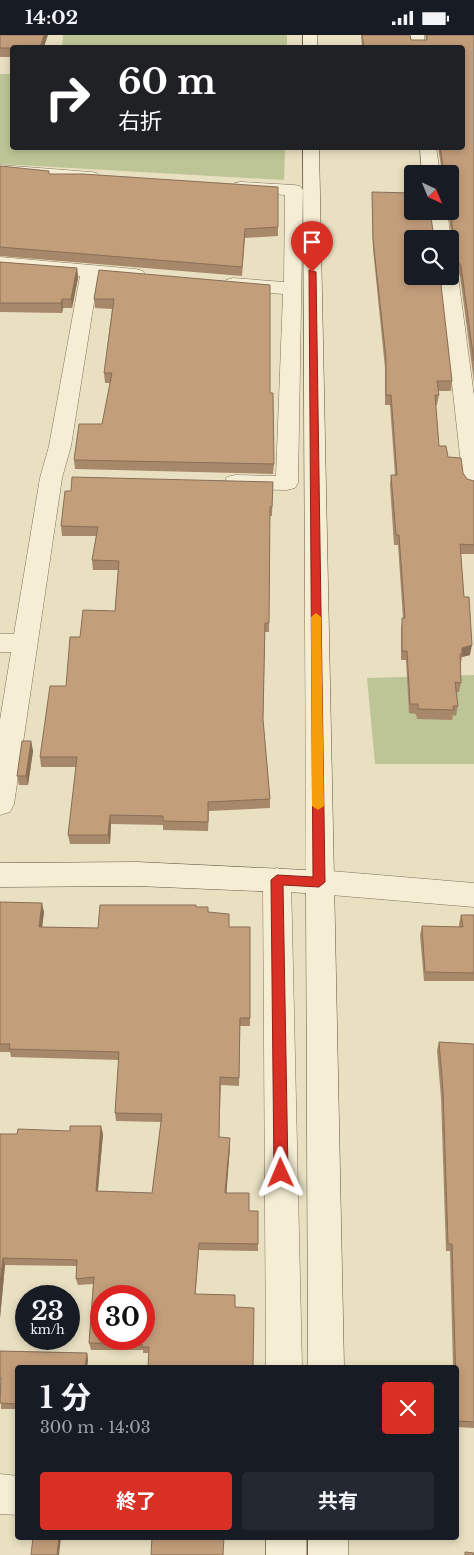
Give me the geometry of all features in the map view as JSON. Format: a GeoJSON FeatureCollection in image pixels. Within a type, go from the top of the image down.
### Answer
{"type":"FeatureCollection","features":[{"type":"Feature","properties":{"kind":"street"},"geometry":{"type":"LineString","coordinates":[[311,150],[326,1365]]}},
{"type":"Feature","properties":{"kind":"street"},"geometry":{"type":"LineString","coordinates":[[428,150],[430,165]]}},
{"type":"Feature","properties":{"kind":"street"},"geometry":{"type":"LineString","coordinates":[[0,170],[108,178]]}},
{"type":"Feature","properties":{"kind":"street"},"geometry":{"type":"LineString","coordinates":[[218,482],[287,483],[293,289],[294,190],[226,186]]}},
{"type":"Feature","properties":{"kind":"street"},"geometry":{"type":"LineString","coordinates":[[0,263],[158,277]]}},
{"type":"Feature","properties":{"kind":"street"},"geometry":{"type":"LineString","coordinates":[[0,803],[12,643],[61,478],[60,446],[90,270]]}},
{"type":"Feature","properties":{"kind":"street"},"geometry":{"type":"LineString","coordinates":[[216,282],[293,289]]}},
{"type":"Feature","properties":{"kind":"street"},"geometry":{"type":"LineString","coordinates":[[450,285],[474,482]]}},
{"type":"Feature","properties":{"kind":"street"},"geometry":{"type":"LineString","coordinates":[[0,875],[137,874],[319,882],[474,895]]}},
{"type":"Feature","properties":{"kind":"street"},"geometry":{"type":"LineString","coordinates":[[277,880],[284,1365]]}},
{"type":"Feature","properties":{"kind":"street"},"geometry":{"type":"LineString","coordinates":[[0,1495],[15,1496]]}},
{"type":"Feature","properties":{"kind":"street"},"geometry":{"type":"LineString","coordinates":[[286,1540],[286,1555]]}},
{"type":"Feature","properties":{"kind":"street"},"geometry":{"type":"LineString","coordinates":[[328,1540],[328,1555]]}},
{"type":"Feature","properties":{"kind":"green space"},"geometry":{"type":"Polygon","coordinates":[[[63,35],[287,35],[287,45],[62,45],[63,35]]]}},
{"type":"Feature","properties":{"kind":"green space"},"geometry":{"type":"Polygon","coordinates":[[[0,74],[10,74],[10,150],[285,150],[284,180],[0,164],[0,74]]]}},
{"type":"Feature","properties":{"kind":"green space"},"geometry":{"type":"Polygon","coordinates":[[[474,675],[474,764],[375,764],[367,678],[474,675]]]}},
{"type":"Feature","properties":{"kind":"building"},"geometry":{"type":"Polygon","coordinates":[[[0,35],[44,35],[41,45],[10,45],[10,48],[0,48],[0,35]]]}},
{"type":"Feature","properties":{"kind":"building"},"geometry":{"type":"Polygon","coordinates":[[[362,35],[410,35],[411,40],[427,40],[427,35],[474,35],[474,361],[459,263],[459,230],[453,230],[452,220],[459,220],[459,165],[443,165],[440,150],[465,150],[465,45],[364,45],[362,35]]]}},
{"type":"Feature","properties":{"kind":"building"},"geometry":{"type":"Polygon","coordinates":[[[0,166],[49,171],[49,174],[83,174],[278,187],[278,227],[245,229],[242,267],[0,247],[0,166]]]}},
{"type":"Feature","properties":{"kind":"building"},"geometry":{"type":"Polygon","coordinates":[[[372,192],[404,193],[404,220],[431,220],[433,230],[404,230],[404,285],[441,285],[452,381],[437,381],[439,395],[435,395],[439,446],[446,446],[448,457],[461,458],[463,473],[467,479],[474,481],[474,545],[460,544],[464,597],[469,597],[472,645],[462,648],[462,654],[460,654],[461,683],[455,682],[458,706],[453,706],[454,710],[418,709],[418,704],[410,704],[407,651],[402,651],[402,618],[405,618],[399,535],[396,535],[391,475],[397,475],[391,395],[386,395],[386,358],[373,240],[372,192]]]}},
{"type":"Feature","properties":{"kind":"building"},"geometry":{"type":"Polygon","coordinates":[[[0,262],[77,268],[71,299],[62,299],[61,303],[0,303],[0,262]]]}},
{"type":"Feature","properties":{"kind":"building"},"geometry":{"type":"Polygon","coordinates":[[[99,270],[270,285],[270,393],[273,393],[274,464],[74,460],[79,424],[102,424],[112,373],[104,373],[114,299],[94,299],[99,270]]]}},
{"type":"Feature","properties":{"kind":"building"},"geometry":{"type":"Polygon","coordinates":[[[72,477],[273,482],[272,507],[270,507],[269,623],[265,623],[263,719],[270,799],[208,802],[208,822],[163,821],[163,816],[110,815],[108,835],[68,835],[77,757],[40,757],[50,686],[66,686],[70,637],[80,637],[83,610],[115,611],[119,561],[92,560],[98,527],[61,526],[65,491],[71,491],[72,477]]]}},
{"type":"Feature","properties":{"kind":"building"},"geometry":{"type":"Polygon","coordinates":[[[22,741],[31,741],[26,776],[17,776],[22,741]]]}},
{"type":"Feature","properties":{"kind":"building"},"geometry":{"type":"Polygon","coordinates":[[[0,902],[42,903],[39,927],[98,928],[100,905],[196,905],[196,907],[208,907],[208,912],[229,914],[229,927],[250,927],[250,1018],[240,1018],[239,1078],[220,1077],[219,1137],[230,1138],[225,1193],[249,1193],[249,1211],[258,1211],[258,1244],[199,1243],[195,1294],[235,1295],[235,1307],[254,1308],[253,1365],[148,1365],[149,1350],[155,1350],[155,1285],[93,1285],[94,1277],[76,1279],[77,1260],[3,1258],[0,1285],[0,1134],[17,1134],[18,1129],[70,1131],[70,1126],[101,1126],[96,1191],[152,1193],[162,1114],[115,1113],[119,1052],[9,1049],[10,1044],[0,1044],[0,902]]]}},
{"type":"Feature","properties":{"kind":"building"},"geometry":{"type":"Polygon","coordinates":[[[461,915],[474,915],[474,973],[425,972],[422,926],[463,927],[461,915]]]}},
{"type":"Feature","properties":{"kind":"building"},"geometry":{"type":"Polygon","coordinates":[[[439,1042],[474,1044],[474,1422],[459,1421],[459,1365],[455,1365],[452,1244],[448,1244],[443,1090],[439,1042]]]}},
{"type":"Feature","properties":{"kind":"building"},"geometry":{"type":"Polygon","coordinates":[[[0,1351],[87,1353],[85,1365],[15,1365],[15,1404],[0,1403],[0,1351]]]}},
{"type":"Feature","properties":{"kind":"building"},"geometry":{"type":"Polygon","coordinates":[[[33,1540],[59,1540],[57,1555],[31,1555],[33,1540]]]}},
{"type":"Feature","properties":{"kind":"building"},"geometry":{"type":"Polygon","coordinates":[[[152,1540],[224,1540],[223,1555],[151,1555],[152,1540]]]}},
{"type":"Feature","properties":{"kind":"building"},"geometry":{"type":"Polygon","coordinates":[[[465,1552],[474,1553],[474,1555],[465,1555],[465,1552]]]}},
{"type":"Feature","properties":{"kind":"slow traffic"},"geometry":{"type":"LineString","coordinates":[[316,617],[318,806]]}},
{"type":"Feature","properties":{"kind":"route"},"geometry":{"type":"LineString","coordinates":[[281,1173],[277,880],[319,882],[312,272]]}}]}
